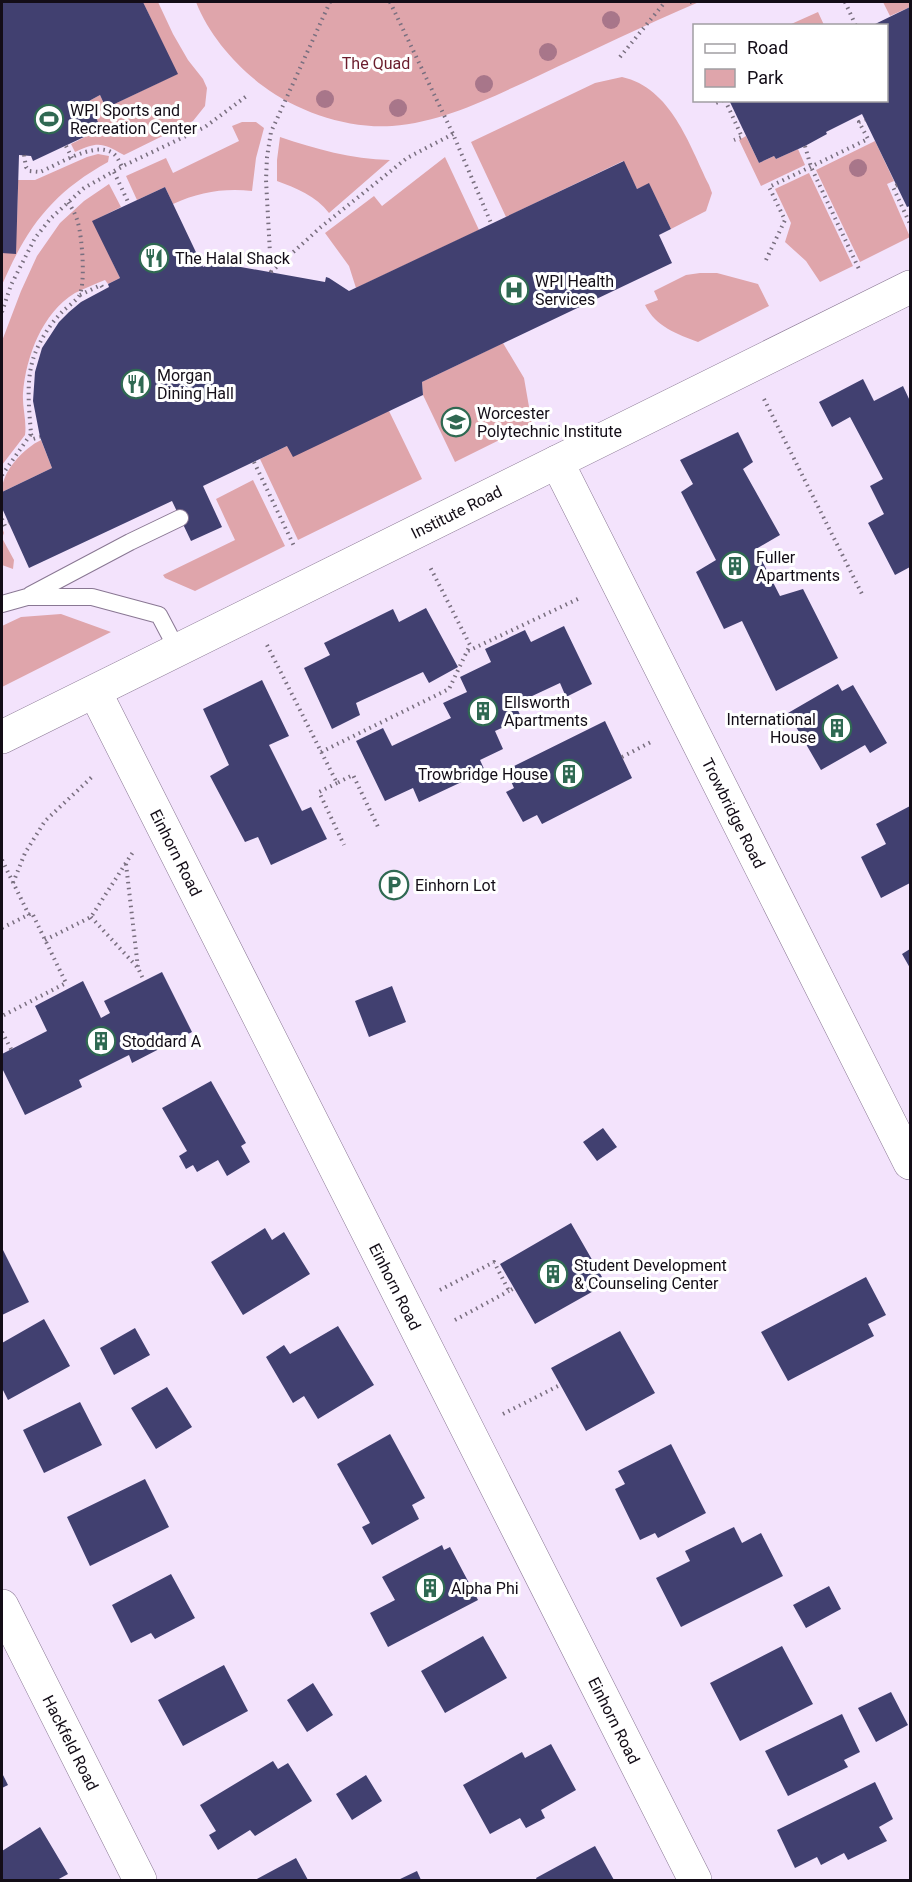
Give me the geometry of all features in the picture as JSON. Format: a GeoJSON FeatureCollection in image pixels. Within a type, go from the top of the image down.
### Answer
{"type":"FeatureCollection","features":[{"type":"Feature","properties":{"kind":"street","name":"Institute Road"},"geometry":{"type":"LineString","coordinates":[[2,737],[910,287]]}},
{"type":"Feature","properties":{"kind":"street","name":"Trowbridge Road"},"geometry":{"type":"LineString","coordinates":[[557,462],[910,1163]]}},
{"type":"Feature","properties":{"kind":"street","name":"Einhorn Road"},"geometry":{"type":"LineString","coordinates":[[95,692],[695,1881]]}},
{"type":"Feature","properties":{"kind":"street","name":"Hackfeld Road"},"geometry":{"type":"LineString","coordinates":[[2,1606],[140,1881]]}},
{"type":"Feature","properties":{"kind":"lane"},"geometry":{"type":"LineString","coordinates":[[2,604],[27,597],[180,518]]}},
{"type":"Feature","properties":{"kind":"lane"},"geometry":{"type":"LineString","coordinates":[[27,597],[92,597],[159,615],[178,651]]}},
{"type":"Feature","properties":{"kind":"path"},"geometry":{"type":"LineString","coordinates":[[330,2],[271,132],[266,180],[271,273],[321,227],[407,158],[453,134]]}},
{"type":"Feature","properties":{"kind":"path"},"geometry":{"type":"LineString","coordinates":[[390,2],[453,134],[491,224]]}},
{"type":"Feature","properties":{"kind":"path"},"geometry":{"type":"LineString","coordinates":[[620,57],[665,2]]}},
{"type":"Feature","properties":{"kind":"path"},"geometry":{"type":"LineString","coordinates":[[690,2],[696,2]]}},
{"type":"Feature","properties":{"kind":"path"},"geometry":{"type":"LineString","coordinates":[[845,2],[855,24]]}},
{"type":"Feature","properties":{"kind":"path"},"geometry":{"type":"LineString","coordinates":[[2,312],[12,285],[35,238],[68,202],[84,188],[122,167],[205,127],[248,95]]}},
{"type":"Feature","properties":{"kind":"path"},"geometry":{"type":"LineString","coordinates":[[716,104],[720,102]]}},
{"type":"Feature","properties":{"kind":"path"},"geometry":{"type":"LineString","coordinates":[[725,102],[742,136],[734,140]]}},
{"type":"Feature","properties":{"kind":"path"},"geometry":{"type":"LineString","coordinates":[[766,260],[785,220],[769,187],[868,140],[860,122],[865,120]]}},
{"type":"Feature","properties":{"kind":"path"},"geometry":{"type":"LineString","coordinates":[[66,146],[72,158]]}},
{"type":"Feature","properties":{"kind":"path"},"geometry":{"type":"LineString","coordinates":[[805,146],[811,167],[859,269]]}},
{"type":"Feature","properties":{"kind":"path"},"geometry":{"type":"LineString","coordinates":[[24,155],[26,167],[34,173],[85,152],[104,149],[114,154],[122,167]]}},
{"type":"Feature","properties":{"kind":"path"},"geometry":{"type":"LineString","coordinates":[[114,172],[129,204]]}},
{"type":"Feature","properties":{"kind":"path"},"geometry":{"type":"LineString","coordinates":[[897,185],[893,187],[910,224]]}},
{"type":"Feature","properties":{"kind":"path"},"geometry":{"type":"LineString","coordinates":[[68,202],[78,221],[81,243],[83,271],[79,296]]}},
{"type":"Feature","properties":{"kind":"path"},"geometry":{"type":"LineString","coordinates":[[40,437],[33,439],[31,434],[28,401],[29,376],[35,352],[46,332],[79,296],[101,285],[104,290]]}},
{"type":"Feature","properties":{"kind":"path"},"geometry":{"type":"LineString","coordinates":[[764,399],[862,594]]}},
{"type":"Feature","properties":{"kind":"path"},"geometry":{"type":"LineString","coordinates":[[2,475],[31,434]]}},
{"type":"Feature","properties":{"kind":"path"},"geometry":{"type":"LineString","coordinates":[[254,462],[295,548]]}},
{"type":"Feature","properties":{"kind":"path"},"geometry":{"type":"LineString","coordinates":[[2,519],[5,526],[9,524]]}},
{"type":"Feature","properties":{"kind":"path"},"geometry":{"type":"LineString","coordinates":[[321,752],[449,689],[470,645],[428,564]]}},
{"type":"Feature","properties":{"kind":"path"},"geometry":{"type":"LineString","coordinates":[[468,651],[580,598]]}},
{"type":"Feature","properties":{"kind":"path"},"geometry":{"type":"LineString","coordinates":[[266,644],[337,783]]}},
{"type":"Feature","properties":{"kind":"path"},"geometry":{"type":"LineString","coordinates":[[622,757],[653,741]]}},
{"type":"Feature","properties":{"kind":"path"},"geometry":{"type":"LineString","coordinates":[[13,883],[26,853],[45,821],[94,775]]}},
{"type":"Feature","properties":{"kind":"path"},"geometry":{"type":"LineString","coordinates":[[344,845],[319,792],[353,775],[379,829]]}},
{"type":"Feature","properties":{"kind":"path"},"geometry":{"type":"LineString","coordinates":[[45,940],[91,917],[133,852]]}},
{"type":"Feature","properties":{"kind":"path"},"geometry":{"type":"LineString","coordinates":[[2,860],[29,915]]}},
{"type":"Feature","properties":{"kind":"path"},"geometry":{"type":"LineString","coordinates":[[126,863],[138,968]]}},
{"type":"Feature","properties":{"kind":"path"},"geometry":{"type":"LineString","coordinates":[[2,925],[32,913],[66,982],[2,1016]]}},
{"type":"Feature","properties":{"kind":"path"},"geometry":{"type":"LineString","coordinates":[[91,917],[138,968],[144,981]]}},
{"type":"Feature","properties":{"kind":"path"},"geometry":{"type":"LineString","coordinates":[[56,988],[59,994]]}},
{"type":"Feature","properties":{"kind":"path"},"geometry":{"type":"LineString","coordinates":[[2,1032],[11,1050]]}},
{"type":"Feature","properties":{"kind":"path"},"geometry":{"type":"LineString","coordinates":[[440,1290],[494,1262],[512,1289],[455,1320]]}},
{"type":"Feature","properties":{"kind":"path"},"geometry":{"type":"LineString","coordinates":[[503,1414],[560,1385]]}},
{"type":"Feature","properties":{"kind":"green space"},"geometry":{"type":"Polygon","coordinates":[[[143,2],[158,2],[188,60],[203,79],[207,88],[205,106],[193,121],[124,155],[100,145],[75,152],[71,144],[101,129],[89,101],[100,95],[106,108],[177,74],[143,2]]]}},
{"type":"Feature","properties":{"kind":"green space","name":"The Quad"},"geometry":{"type":"Polygon","coordinates":[[[196,2],[699,2],[503,92],[449,114],[411,124],[375,126],[341,122],[324,117],[292,104],[263,86],[243,69],[216,38],[196,2]]]}},
{"type":"Feature","properties":{"kind":"green space"},"geometry":{"type":"Polygon","coordinates":[[[883,2],[910,2],[910,7],[890,16],[883,2]]]}},
{"type":"Feature","properties":{"kind":"green space"},"geometry":{"type":"Polygon","coordinates":[[[818,12],[824,24],[791,24],[818,12]]]}},
{"type":"Feature","properties":{"kind":"green space"},"geometry":{"type":"Polygon","coordinates":[[[622,77],[639,83],[653,93],[666,105],[676,120],[694,152],[712,193],[706,211],[671,229],[649,184],[637,189],[623,161],[506,217],[471,142],[595,83],[622,77]]]}},
{"type":"Feature","properties":{"kind":"green space"},"geometry":{"type":"Polygon","coordinates":[[[242,122],[256,122],[264,128],[256,158],[252,191],[212,192],[192,196],[173,204],[165,187],[137,200],[126,176],[166,158],[173,173],[239,141],[232,126],[242,122]]]}},
{"type":"Feature","properties":{"kind":"green space"},"geometry":{"type":"Polygon","coordinates":[[[746,136],[759,163],[774,156],[776,159],[798,149],[805,165],[761,186],[739,140],[746,136]]]}},
{"type":"Feature","properties":{"kind":"green space"},"geometry":{"type":"Polygon","coordinates":[[[280,137],[334,153],[390,160],[329,213],[312,197],[277,181],[280,137]]]}},
{"type":"Feature","properties":{"kind":"green space"},"geometry":{"type":"Polygon","coordinates":[[[875,141],[894,181],[887,184],[910,237],[860,262],[816,170],[875,141]]]}},
{"type":"Feature","properties":{"kind":"green space"},"geometry":{"type":"Polygon","coordinates":[[[98,154],[109,156],[108,162],[71,186],[43,213],[21,246],[2,285],[2,247],[17,221],[18,180],[35,180],[98,154]]]}},
{"type":"Feature","properties":{"kind":"green space"},"geometry":{"type":"Polygon","coordinates":[[[445,157],[479,230],[356,288],[349,266],[325,233],[374,196],[382,206],[445,157]]]}},
{"type":"Feature","properties":{"kind":"green space"},"geometry":{"type":"Polygon","coordinates":[[[809,173],[853,266],[820,282],[806,261],[785,242],[791,223],[775,189],[809,173]]]}},
{"type":"Feature","properties":{"kind":"green space"},"geometry":{"type":"Polygon","coordinates":[[[109,184],[121,207],[93,221],[120,278],[108,284],[105,280],[75,293],[53,312],[45,324],[32,351],[25,379],[23,398],[25,435],[2,465],[2,341],[21,291],[37,256],[60,223],[84,201],[109,184]]]}},
{"type":"Feature","properties":{"kind":"green space"},"geometry":{"type":"Polygon","coordinates":[[[717,273],[758,284],[769,306],[698,342],[675,333],[655,319],[645,305],[658,300],[654,291],[686,275],[717,273]]]}},
{"type":"Feature","properties":{"kind":"green space"},"geometry":{"type":"Polygon","coordinates":[[[503,343],[524,378],[532,424],[455,462],[423,395],[422,382],[503,343]]]}},
{"type":"Feature","properties":{"kind":"green space"},"geometry":{"type":"Polygon","coordinates":[[[389,411],[422,479],[298,540],[260,459],[287,446],[389,411]]]}},
{"type":"Feature","properties":{"kind":"green space"},"geometry":{"type":"Polygon","coordinates":[[[41,440],[52,468],[2,492],[9,469],[21,455],[41,440]]]}},
{"type":"Feature","properties":{"kind":"green space"},"geometry":{"type":"Polygon","coordinates":[[[253,480],[285,546],[195,591],[165,578],[163,575],[235,540],[216,499],[253,480]]]}},
{"type":"Feature","properties":{"kind":"green space"},"geometry":{"type":"Polygon","coordinates":[[[2,538],[14,560],[13,569],[2,565],[2,538]]]}},
{"type":"Feature","properties":{"kind":"green space"},"geometry":{"type":"Polygon","coordinates":[[[61,614],[111,632],[2,687],[2,626],[21,617],[61,614]]]}},
{"type":"Feature","properties":{"kind":"building","name":"WPI Sports and Recreation Center"},"geometry":{"type":"Polygon","coordinates":[[[2,2],[143,2],[178,74],[106,108],[100,95],[89,101],[101,129],[33,161],[31,156],[19,155],[16,254],[2,253],[2,2]]]}},
{"type":"Feature","properties":{"kind":"building"},"geometry":{"type":"Polygon","coordinates":[[[910,7],[910,206],[907,207],[862,114],[826,132],[827,134],[805,146],[776,159],[774,156],[759,163],[730,102],[888,102],[888,24],[875,24],[910,7]]]}},
{"type":"Feature","properties":{"kind":"building"},"geometry":{"type":"Polygon","coordinates":[[[624,161],[637,189],[649,183],[671,229],[659,235],[672,263],[422,382],[423,395],[293,457],[287,446],[203,486],[222,527],[191,541],[172,501],[29,568],[2,508],[2,492],[52,468],[40,437],[33,401],[35,372],[42,348],[59,322],[69,312],[120,278],[92,221],[165,187],[203,267],[222,258],[225,259],[224,264],[325,282],[326,277],[349,291],[624,161]]]}},
{"type":"Feature","properties":{"kind":"building","name":"Fuller Apartments"},"geometry":{"type":"Polygon","coordinates":[[[863,379],[874,401],[903,386],[910,401],[910,567],[895,575],[868,523],[884,514],[870,486],[883,479],[850,417],[832,427],[819,402],[863,379]]]}},
{"type":"Feature","properties":{"kind":"building","name":"Fuller Apartments"},"geometry":{"type":"Polygon","coordinates":[[[738,432],[753,462],[743,469],[780,535],[756,549],[780,596],[803,589],[838,658],[776,691],[742,621],[724,629],[696,572],[716,560],[681,492],[693,484],[680,460],[738,432]]]}},
{"type":"Feature","properties":{"kind":"building"},"geometry":{"type":"Polygon","coordinates":[[[426,608],[458,667],[429,683],[423,672],[356,703],[360,715],[332,729],[304,668],[330,655],[324,643],[393,609],[399,622],[426,608]]]}},
{"type":"Feature","properties":{"kind":"building","name":"Ellsworth Apartments"},"geometry":{"type":"Polygon","coordinates":[[[564,626],[592,684],[566,697],[560,683],[515,704],[522,719],[495,731],[503,749],[480,760],[485,771],[419,802],[413,788],[385,801],[356,741],[383,728],[392,746],[451,718],[443,703],[467,692],[460,677],[491,662],[485,649],[525,630],[531,642],[564,626]]]}},
{"type":"Feature","properties":{"kind":"building"},"geometry":{"type":"Polygon","coordinates":[[[262,680],[289,736],[269,745],[302,811],[311,807],[327,839],[271,865],[258,837],[245,842],[210,776],[229,765],[203,709],[262,680]]]}},
{"type":"Feature","properties":{"kind":"building","name":"International House"},"geometry":{"type":"Polygon","coordinates":[[[838,684],[842,691],[853,685],[887,743],[870,753],[865,745],[821,770],[788,713],[838,684]]]}},
{"type":"Feature","properties":{"kind":"building","name":"Trowbridge House"},"geometry":{"type":"Polygon","coordinates":[[[605,721],[632,778],[542,824],[537,815],[523,822],[506,792],[514,788],[506,770],[605,721]]]}},
{"type":"Feature","properties":{"kind":"building"},"geometry":{"type":"Polygon","coordinates":[[[910,806],[910,883],[881,898],[861,857],[886,844],[876,824],[910,806]]]}},
{"type":"Feature","properties":{"kind":"building"},"geometry":{"type":"Polygon","coordinates":[[[910,949],[910,968],[902,954],[910,949]]]}},
{"type":"Feature","properties":{"kind":"building","name":"Stoddard A"},"geometry":{"type":"Polygon","coordinates":[[[162,972],[192,1032],[132,1063],[129,1055],[79,1080],[82,1087],[25,1115],[2,1068],[2,1054],[47,1031],[35,1006],[83,981],[101,1018],[110,1013],[104,1001],[162,972]]]}},
{"type":"Feature","properties":{"kind":"building"},"geometry":{"type":"Polygon","coordinates":[[[392,986],[406,1022],[369,1037],[355,1001],[392,986]]]}},
{"type":"Feature","properties":{"kind":"building"},"geometry":{"type":"Polygon","coordinates":[[[211,1081],[246,1143],[241,1146],[250,1162],[227,1176],[218,1160],[197,1172],[193,1165],[186,1169],[179,1156],[187,1151],[162,1108],[211,1081]]]}},
{"type":"Feature","properties":{"kind":"building"},"geometry":{"type":"Polygon","coordinates":[[[603,1128],[617,1147],[597,1161],[583,1142],[603,1128]]]}},
{"type":"Feature","properties":{"kind":"building","name":"Student Development & Counseling Center"},"geometry":{"type":"Polygon","coordinates":[[[571,1223],[606,1284],[535,1324],[500,1264],[571,1223]]]}},
{"type":"Feature","properties":{"kind":"building"},"geometry":{"type":"Polygon","coordinates":[[[265,1228],[272,1240],[284,1232],[310,1274],[243,1315],[211,1262],[265,1228]]]}},
{"type":"Feature","properties":{"kind":"building"},"geometry":{"type":"Polygon","coordinates":[[[2,1251],[29,1302],[2,1315],[2,1251]]]}},
{"type":"Feature","properties":{"kind":"building"},"geometry":{"type":"Polygon","coordinates":[[[866,1277],[886,1315],[868,1324],[874,1336],[788,1381],[761,1332],[866,1277]]]}},
{"type":"Feature","properties":{"kind":"building"},"geometry":{"type":"Polygon","coordinates":[[[44,1319],[70,1366],[8,1400],[2,1388],[2,1343],[44,1319]]]}},
{"type":"Feature","properties":{"kind":"building"},"geometry":{"type":"Polygon","coordinates":[[[338,1326],[374,1385],[318,1419],[304,1396],[293,1403],[266,1357],[284,1345],[290,1354],[338,1326]]]}},
{"type":"Feature","properties":{"kind":"building"},"geometry":{"type":"Polygon","coordinates":[[[135,1328],[150,1355],[114,1375],[100,1348],[135,1328]]]}},
{"type":"Feature","properties":{"kind":"building","name":"Student Development & Counseling Center"},"geometry":{"type":"Polygon","coordinates":[[[620,1331],[655,1393],[586,1431],[551,1368],[620,1331]]]}},
{"type":"Feature","properties":{"kind":"building"},"geometry":{"type":"Polygon","coordinates":[[[167,1387],[192,1427],[156,1449],[131,1408],[167,1387]]]}},
{"type":"Feature","properties":{"kind":"building"},"geometry":{"type":"Polygon","coordinates":[[[80,1402],[102,1445],[44,1473],[23,1430],[80,1402]]]}},
{"type":"Feature","properties":{"kind":"building"},"geometry":{"type":"Polygon","coordinates":[[[390,1434],[425,1498],[412,1505],[419,1519],[372,1545],[362,1527],[370,1523],[337,1464],[390,1434]]]}},
{"type":"Feature","properties":{"kind":"building"},"geometry":{"type":"Polygon","coordinates":[[[671,1444],[706,1513],[658,1538],[655,1533],[640,1540],[615,1489],[625,1484],[618,1471],[671,1444]]]}},
{"type":"Feature","properties":{"kind":"building"},"geometry":{"type":"Polygon","coordinates":[[[145,1479],[169,1527],[90,1566],[67,1517],[145,1479]]]}},
{"type":"Feature","properties":{"kind":"building"},"geometry":{"type":"Polygon","coordinates":[[[734,1527],[742,1543],[761,1533],[783,1576],[681,1627],[656,1578],[690,1561],[685,1551],[734,1527]]]}},
{"type":"Feature","properties":{"kind":"building","name":"Alpha Phi"},"geometry":{"type":"Polygon","coordinates":[[[442,1545],[444,1550],[450,1547],[478,1600],[388,1647],[370,1613],[395,1600],[382,1577],[442,1545]]]}},
{"type":"Feature","properties":{"kind":"building"},"geometry":{"type":"Polygon","coordinates":[[[171,1574],[195,1618],[155,1639],[151,1633],[131,1643],[112,1605],[171,1574]]]}},
{"type":"Feature","properties":{"kind":"building"},"geometry":{"type":"Polygon","coordinates":[[[829,1586],[841,1609],[806,1628],[793,1605],[829,1586]]]}},
{"type":"Feature","properties":{"kind":"building"},"geometry":{"type":"Polygon","coordinates":[[[483,1636],[507,1678],[445,1713],[421,1671],[483,1636]]]}},
{"type":"Feature","properties":{"kind":"building"},"geometry":{"type":"Polygon","coordinates":[[[782,1646],[813,1704],[740,1741],[710,1683],[782,1646]]]}},
{"type":"Feature","properties":{"kind":"building"},"geometry":{"type":"Polygon","coordinates":[[[224,1665],[248,1711],[183,1746],[158,1700],[224,1665]]]}},
{"type":"Feature","properties":{"kind":"building"},"geometry":{"type":"Polygon","coordinates":[[[313,1683],[333,1715],[307,1732],[287,1700],[313,1683]]]}},
{"type":"Feature","properties":{"kind":"building"},"geometry":{"type":"Polygon","coordinates":[[[891,1692],[908,1725],[876,1742],[858,1708],[891,1692]]]}},
{"type":"Feature","properties":{"kind":"building"},"geometry":{"type":"Polygon","coordinates":[[[842,1714],[860,1752],[844,1760],[848,1767],[788,1796],[765,1751],[842,1714]]]}},
{"type":"Feature","properties":{"kind":"building"},"geometry":{"type":"Polygon","coordinates":[[[551,1744],[576,1790],[541,1810],[545,1818],[526,1828],[520,1818],[490,1834],[463,1785],[522,1752],[525,1758],[551,1744]]]}},
{"type":"Feature","properties":{"kind":"building"},"geometry":{"type":"Polygon","coordinates":[[[273,1761],[278,1769],[288,1763],[312,1801],[255,1836],[250,1830],[218,1850],[209,1835],[216,1831],[200,1805],[273,1761]]]}},
{"type":"Feature","properties":{"kind":"building"},"geometry":{"type":"Polygon","coordinates":[[[2,1773],[8,1785],[2,1788],[2,1773]]]}},
{"type":"Feature","properties":{"kind":"building"},"geometry":{"type":"Polygon","coordinates":[[[366,1775],[382,1801],[352,1820],[336,1794],[366,1775]]]}},
{"type":"Feature","properties":{"kind":"building"},"geometry":{"type":"Polygon","coordinates":[[[875,1782],[893,1819],[879,1827],[887,1841],[848,1860],[844,1853],[821,1865],[817,1857],[795,1868],[777,1830],[875,1782]]]}},
{"type":"Feature","properties":{"kind":"building"},"geometry":{"type":"Polygon","coordinates":[[[40,1827],[68,1874],[57,1880],[2,1880],[2,1851],[40,1827]]]}},
{"type":"Feature","properties":{"kind":"building"},"geometry":{"type":"Polygon","coordinates":[[[595,1846],[614,1880],[537,1880],[536,1878],[595,1846]]]}},
{"type":"Feature","properties":{"kind":"building"},"geometry":{"type":"Polygon","coordinates":[[[296,1858],[308,1880],[255,1880],[296,1858]]]}},
{"type":"Feature","properties":{"kind":"building"},"geometry":{"type":"Polygon","coordinates":[[[417,1871],[421,1880],[398,1880],[417,1871]]]}},
{"type":"Feature","properties":{"kind":"place","name":"WPI Sports and Recreation Center"},"geometry":{"type":"Point","coordinates":[49,119]}},
{"type":"Feature","properties":{"kind":"place","name":"The Halal Shack"},"geometry":{"type":"Point","coordinates":[154,258]}},
{"type":"Feature","properties":{"kind":"place","name":"WPI Health Services"},"geometry":{"type":"Point","coordinates":[514,290]}},
{"type":"Feature","properties":{"kind":"place","name":"Morgan Dining Hall"},"geometry":{"type":"Point","coordinates":[136,384]}},
{"type":"Feature","properties":{"kind":"place","name":"Worcester Polytechnic Institute"},"geometry":{"type":"Point","coordinates":[456,422]}},
{"type":"Feature","properties":{"kind":"place","name":"Fuller Apartments"},"geometry":{"type":"Point","coordinates":[735,566]}},
{"type":"Feature","properties":{"kind":"place","name":"Ellsworth Apartments"},"geometry":{"type":"Point","coordinates":[483,711]}},
{"type":"Feature","properties":{"kind":"place","name":"International House"},"geometry":{"type":"Point","coordinates":[837,728]}},
{"type":"Feature","properties":{"kind":"place","name":"Trowbridge House"},"geometry":{"type":"Point","coordinates":[569,774]}},
{"type":"Feature","properties":{"kind":"place","name":"Einhorn Lot"},"geometry":{"type":"Point","coordinates":[394,885]}},
{"type":"Feature","properties":{"kind":"place","name":"Stoddard A"},"geometry":{"type":"Point","coordinates":[101,1041]}},
{"type":"Feature","properties":{"kind":"place","name":"Student Development & Counseling Center"},"geometry":{"type":"Point","coordinates":[553,1274]}},
{"type":"Feature","properties":{"kind":"place","name":"Alpha Phi"},"geometry":{"type":"Point","coordinates":[430,1588]}}]}
